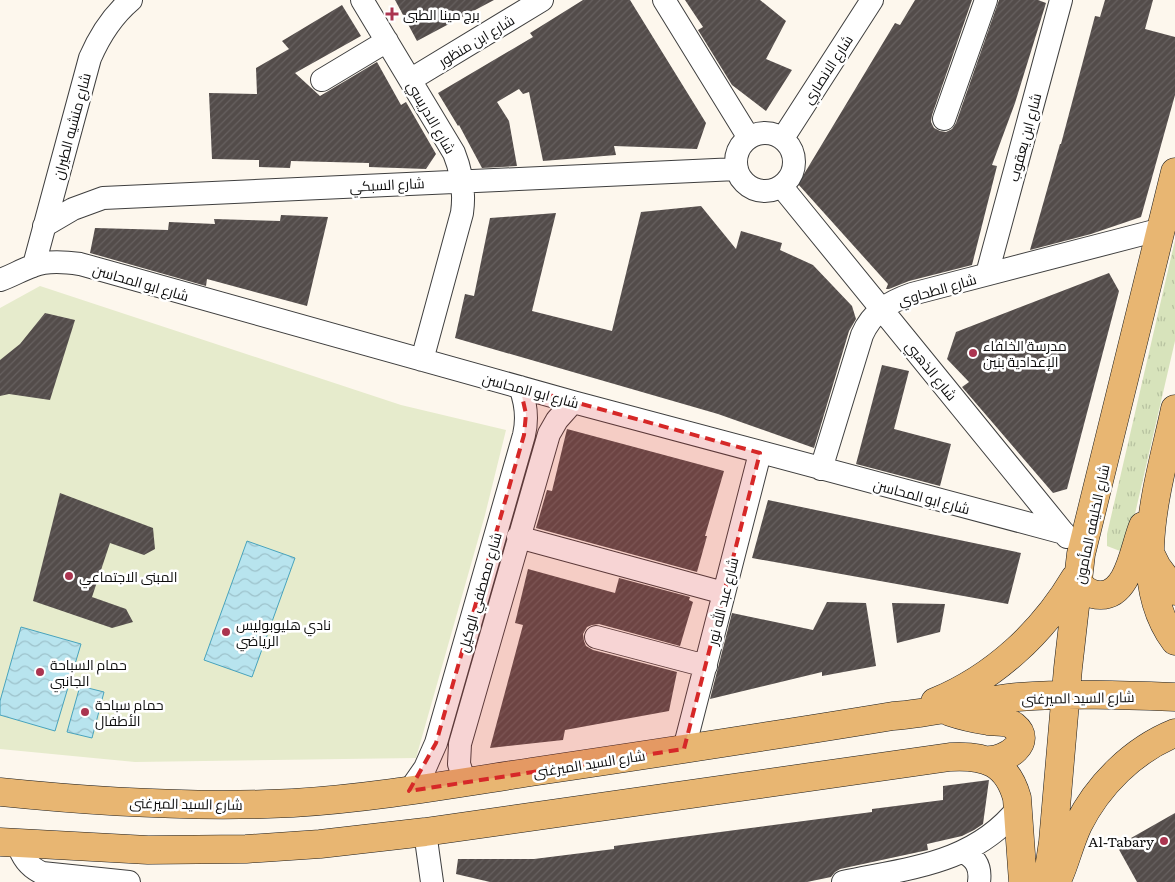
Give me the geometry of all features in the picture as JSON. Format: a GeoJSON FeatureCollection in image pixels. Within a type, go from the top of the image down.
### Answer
{"type":"FeatureCollection","features":[{"type":"Feature","properties":{"kind":"main road","name":"شارع الخليفه المأمون"},"geometry":{"type":"LineString","coordinates":[[1047,882],[1079,569],[1175,172]]}},
{"type":"Feature","properties":{"kind":"main road"},"geometry":{"type":"LineString","coordinates":[[1175,409],[1156,503],[1150,553],[1150,570],[1155,604],[1175,641]]}},
{"type":"Feature","properties":{"kind":"main road"},"geometry":{"type":"LineString","coordinates":[[1079,569],[1086,591],[1098,595],[1110,593],[1121,586],[1142,528],[1156,503]]}},
{"type":"Feature","properties":{"kind":"main road"},"geometry":{"type":"LineString","coordinates":[[1150,553],[1157,567],[1175,591]]}},
{"type":"Feature","properties":{"kind":"main road"},"geometry":{"type":"LineString","coordinates":[[893,716],[938,701],[960,690],[1000,664],[1019,648],[1052,613],[1079,569]]}},
{"type":"Feature","properties":{"kind":"main road","name":"شارع السيد الميرغنى"},"geometry":{"type":"LineString","coordinates":[[0,792],[59,798],[223,805],[314,801],[409,791],[893,716],[945,710],[1000,699],[1065,694],[1175,697]]}},
{"type":"Feature","properties":{"kind":"main road"},"geometry":{"type":"LineString","coordinates":[[9,843],[148,850],[232,849],[328,844],[425,832],[950,756],[971,756],[990,760],[1002,759],[1016,749],[1020,740],[1018,730],[1010,724],[971,718],[945,710]]}},
{"type":"Feature","properties":{"kind":"main road"},"geometry":{"type":"LineString","coordinates":[[1057,882],[1078,826],[1088,807],[1101,789],[1132,758],[1175,733]]}},
{"type":"Feature","properties":{"kind":"main road"},"geometry":{"type":"LineString","coordinates":[[990,760],[1011,780],[1017,798],[1023,882]]}},
{"type":"Feature","properties":{"kind":"street","name":"شارع منشيه الطيران"},"geometry":{"type":"LineString","coordinates":[[34,265],[90,58],[103,31],[112,19],[132,0]]}},
{"type":"Feature","properties":{"kind":"street","name":"شارع الادريسي"},"geometry":{"type":"LineString","coordinates":[[362,0],[454,153],[462,181],[462,213],[422,360]]}},
{"type":"Feature","properties":{"kind":"street","name":"شارع ابن منظور"},"geometry":{"type":"LineString","coordinates":[[410,80],[542,0]]}},
{"type":"Feature","properties":{"kind":"street"},"geometry":{"type":"LineString","coordinates":[[664,0],[750,138]]}},
{"type":"Feature","properties":{"kind":"street","name":"شارع الانصاري"},"geometry":{"type":"LineString","coordinates":[[783,138],[872,0]]}},
{"type":"Feature","properties":{"kind":"street"},"geometry":{"type":"LineString","coordinates":[[944,119],[986,0]]}},
{"type":"Feature","properties":{"kind":"street","name":"شارع ابن يعقوب"},"geometry":{"type":"LineString","coordinates":[[987,274],[1061,0]]}},
{"type":"Feature","properties":{"kind":"street"},"geometry":{"type":"LineString","coordinates":[[322,80],[387,41]]}},
{"type":"Feature","properties":{"kind":"street"},"geometry":{"type":"LineString","coordinates":[[770,133],[783,138],[793,151],[795,167],[793,174],[782,187],[767,192],[751,188],[739,176],[736,169],[737,155],[740,148],[756,135],[770,133]]}},
{"type":"Feature","properties":{"kind":"street","name":"شارع السبكي"},"geometry":{"type":"LineString","coordinates":[[44,226],[73,209],[103,198],[736,169]]}},
{"type":"Feature","properties":{"kind":"street","name":"شارع الذهبي"},"geometry":{"type":"LineString","coordinates":[[782,187],[1064,533],[1079,569]]}},
{"type":"Feature","properties":{"kind":"street","name":"شارع الطحاوي"},"geometry":{"type":"LineString","coordinates":[[821,469],[862,335],[870,321],[881,308],[912,294],[1162,229]]}},
{"type":"Feature","properties":{"kind":"street","name":"شارع ابو المحاسن"},"geometry":{"type":"LineString","coordinates":[[0,280],[34,265],[64,262],[80,264],[574,402],[1064,533]]}},
{"type":"Feature","properties":{"kind":"street","name":"شارع مصطفي الوكيل"},"geometry":{"type":"LineString","coordinates":[[409,791],[425,768],[436,743],[524,434],[526,407],[520,387]]}},
{"type":"Feature","properties":{"kind":"street","name":"شارع مصطفي الوكيل"},"geometry":{"type":"LineString","coordinates":[[465,782],[459,764],[460,744],[518,537],[549,434],[557,420],[574,402]]}},
{"type":"Feature","properties":{"kind":"street","name":"شارع عبد الله نور"},"geometry":{"type":"LineString","coordinates":[[684,749],[760,452]]}},
{"type":"Feature","properties":{"kind":"street"},"geometry":{"type":"LineString","coordinates":[[518,537],[724,592]]}},
{"type":"Feature","properties":{"kind":"street"},"geometry":{"type":"LineString","coordinates":[[596,637],[706,666]]}},
{"type":"Feature","properties":{"kind":"street"},"geometry":{"type":"LineString","coordinates":[[843,882],[941,860],[963,852],[993,834],[1018,808]]}},
{"type":"Feature","properties":{"kind":"street"},"geometry":{"type":"LineString","coordinates":[[425,832],[432,882]]}},
{"type":"Feature","properties":{"kind":"street"},"geometry":{"type":"LineString","coordinates":[[9,843],[32,868],[51,879],[128,882]]}},
{"type":"Feature","properties":{"kind":"street"},"geometry":{"type":"LineString","coordinates":[[963,852],[971,857],[976,864],[980,872],[979,882]]}},
{"type":"Feature","properties":{"kind":"highlighted area"},"geometry":{"type":"Polygon","coordinates":[[[520,387],[760,453],[684,749],[409,791],[436,743],[524,435],[526,414],[520,387]]]}},
{"type":"Feature","properties":{"kind":"green space"},"geometry":{"type":"Polygon","coordinates":[[[1175,240],[1175,341],[1128,544],[1120,551],[1107,546],[1107,534],[1175,240]]]}},
{"type":"Feature","properties":{"kind":"green space","name":"نادي هليوبوليس الرياضي"},"geometry":{"type":"Polygon","coordinates":[[[40,286],[401,405],[506,430],[485,515],[416,758],[135,762],[0,749],[0,308],[40,286]]]}},
{"type":"Feature","properties":{"kind":"water"},"geometry":{"type":"Polygon","coordinates":[[[247,541],[295,558],[252,677],[204,660],[247,541]]]}},
{"type":"Feature","properties":{"kind":"water","name":"حمام السباحة الجانبي"},"geometry":{"type":"Polygon","coordinates":[[[21,627],[81,644],[55,731],[0,715],[0,701],[21,627]]]}},
{"type":"Feature","properties":{"kind":"water","name":"حمام سباحة الأطفال"},"geometry":{"type":"Polygon","coordinates":[[[80,686],[104,692],[92,738],[67,732],[80,686]]]}},
{"type":"Feature","properties":{"kind":"building"},"geometry":{"type":"Polygon","coordinates":[[[395,0],[494,0],[417,41],[395,0]]]}},
{"type":"Feature","properties":{"kind":"building"},"geometry":{"type":"Polygon","coordinates":[[[583,0],[630,0],[706,123],[697,149],[614,146],[616,155],[543,161],[529,92],[523,94],[519,89],[497,102],[509,121],[517,166],[482,168],[459,125],[438,93],[533,37],[530,33],[583,0]]]}},
{"type":"Feature","properties":{"kind":"building"},"geometry":{"type":"Polygon","coordinates":[[[685,0],[760,0],[786,21],[766,59],[792,70],[766,111],[732,85],[698,30],[703,27],[685,0]]]}},
{"type":"Feature","properties":{"kind":"building"},"geometry":{"type":"Polygon","coordinates":[[[915,0],[972,0],[932,115],[931,122],[934,128],[946,132],[952,129],[956,123],[999,0],[1038,0],[1046,3],[1015,103],[992,165],[997,166],[972,265],[909,281],[886,289],[888,284],[798,184],[895,23],[900,25],[915,0]]]}},
{"type":"Feature","properties":{"kind":"building"},"geometry":{"type":"Polygon","coordinates":[[[1105,0],[1153,0],[1145,29],[1175,37],[1175,95],[1141,217],[1091,234],[1030,250],[1095,16],[1100,17],[1105,0]]]}},
{"type":"Feature","properties":{"kind":"building"},"geometry":{"type":"Polygon","coordinates":[[[342,5],[361,36],[295,73],[320,96],[377,62],[401,105],[406,102],[436,154],[426,169],[369,167],[369,163],[291,161],[290,168],[259,167],[259,160],[212,159],[209,93],[257,94],[256,68],[289,49],[282,41],[342,5]]]}},
{"type":"Feature","properties":{"kind":"building"},"geometry":{"type":"Polygon","coordinates":[[[701,206],[736,249],[741,231],[782,243],[780,250],[813,265],[852,306],[856,319],[849,331],[814,448],[718,414],[455,338],[465,294],[474,296],[490,218],[556,213],[532,311],[612,331],[641,212],[701,206]]]}},
{"type":"Feature","properties":{"kind":"building"},"geometry":{"type":"Polygon","coordinates":[[[281,215],[328,217],[307,306],[207,279],[206,286],[90,253],[95,228],[168,230],[169,222],[215,224],[214,219],[280,221],[281,215]]]}},
{"type":"Feature","properties":{"kind":"building","name":"مدرسة الخلفاء الإعدادية بنين"},"geometry":{"type":"Polygon","coordinates":[[[1109,273],[1119,291],[1067,489],[1053,493],[962,387],[969,382],[947,359],[956,332],[1109,273]]]}},
{"type":"Feature","properties":{"kind":"building"},"geometry":{"type":"Polygon","coordinates":[[[45,313],[75,320],[50,400],[9,394],[0,396],[0,360],[20,344],[45,313]]]}},
{"type":"Feature","properties":{"kind":"building"},"geometry":{"type":"Polygon","coordinates":[[[882,365],[909,371],[894,429],[951,444],[940,486],[856,464],[882,365]]]}},
{"type":"Feature","properties":{"kind":"building"},"geometry":{"type":"Polygon","coordinates":[[[567,429],[724,471],[705,536],[707,536],[697,572],[536,528],[547,490],[552,491],[567,429]]]}},
{"type":"Feature","properties":{"kind":"building","name":"المبنى الاجتماعي"},"geometry":{"type":"Polygon","coordinates":[[[60,493],[153,528],[155,549],[144,555],[110,543],[92,597],[126,609],[133,622],[112,628],[33,601],[60,493]]]}},
{"type":"Feature","properties":{"kind":"building"},"geometry":{"type":"Polygon","coordinates":[[[768,500],[1021,553],[1008,604],[752,558],[768,500]]]}},
{"type":"Feature","properties":{"kind":"building"},"geometry":{"type":"Polygon","coordinates":[[[528,569],[615,593],[619,578],[690,597],[689,600],[693,602],[680,646],[599,624],[587,627],[583,634],[586,646],[593,650],[677,672],[669,711],[565,730],[563,740],[490,748],[523,625],[515,623],[528,569]]]}},
{"type":"Feature","properties":{"kind":"building"},"geometry":{"type":"Polygon","coordinates":[[[827,602],[866,603],[876,666],[822,676],[822,672],[710,699],[732,613],[813,630],[827,602]]]}},
{"type":"Feature","properties":{"kind":"building"},"geometry":{"type":"Polygon","coordinates":[[[892,603],[945,604],[940,632],[897,643],[892,603]]]}},
{"type":"Feature","properties":{"kind":"building"},"geometry":{"type":"Polygon","coordinates":[[[989,780],[983,824],[974,830],[962,836],[927,844],[928,850],[840,869],[831,877],[807,882],[490,882],[456,874],[458,859],[534,859],[614,849],[614,846],[872,812],[872,809],[943,800],[943,786],[989,780]]]}},
{"type":"Feature","properties":{"kind":"building"},"geometry":{"type":"Polygon","coordinates":[[[1175,813],[1175,882],[1137,882],[1117,846],[1175,813]]]}},
{"type":"Feature","properties":{"kind":"place","name":"برج مينا الطبى"},"geometry":{"type":"Point","coordinates":[392,14]}},
{"type":"Feature","properties":{"kind":"place","name":"مدرسة الخلفاء الإعدادية بنين"},"geometry":{"type":"Point","coordinates":[973,353]}},
{"type":"Feature","properties":{"kind":"place","name":"المبنى الاجتماعي"},"geometry":{"type":"Point","coordinates":[69,576]}},
{"type":"Feature","properties":{"kind":"place","name":"نادي هليوبوليس الرياضي"},"geometry":{"type":"Point","coordinates":[226,632]}},
{"type":"Feature","properties":{"kind":"place","name":"حمام السباحة الجانبي"},"geometry":{"type":"Point","coordinates":[40,672]}},
{"type":"Feature","properties":{"kind":"place","name":"حمام سباحة الأطفال"},"geometry":{"type":"Point","coordinates":[85,712]}},
{"type":"Feature","properties":{"kind":"place","name":"Al-Tabary"},"geometry":{"type":"Point","coordinates":[1164,841]}}]}
